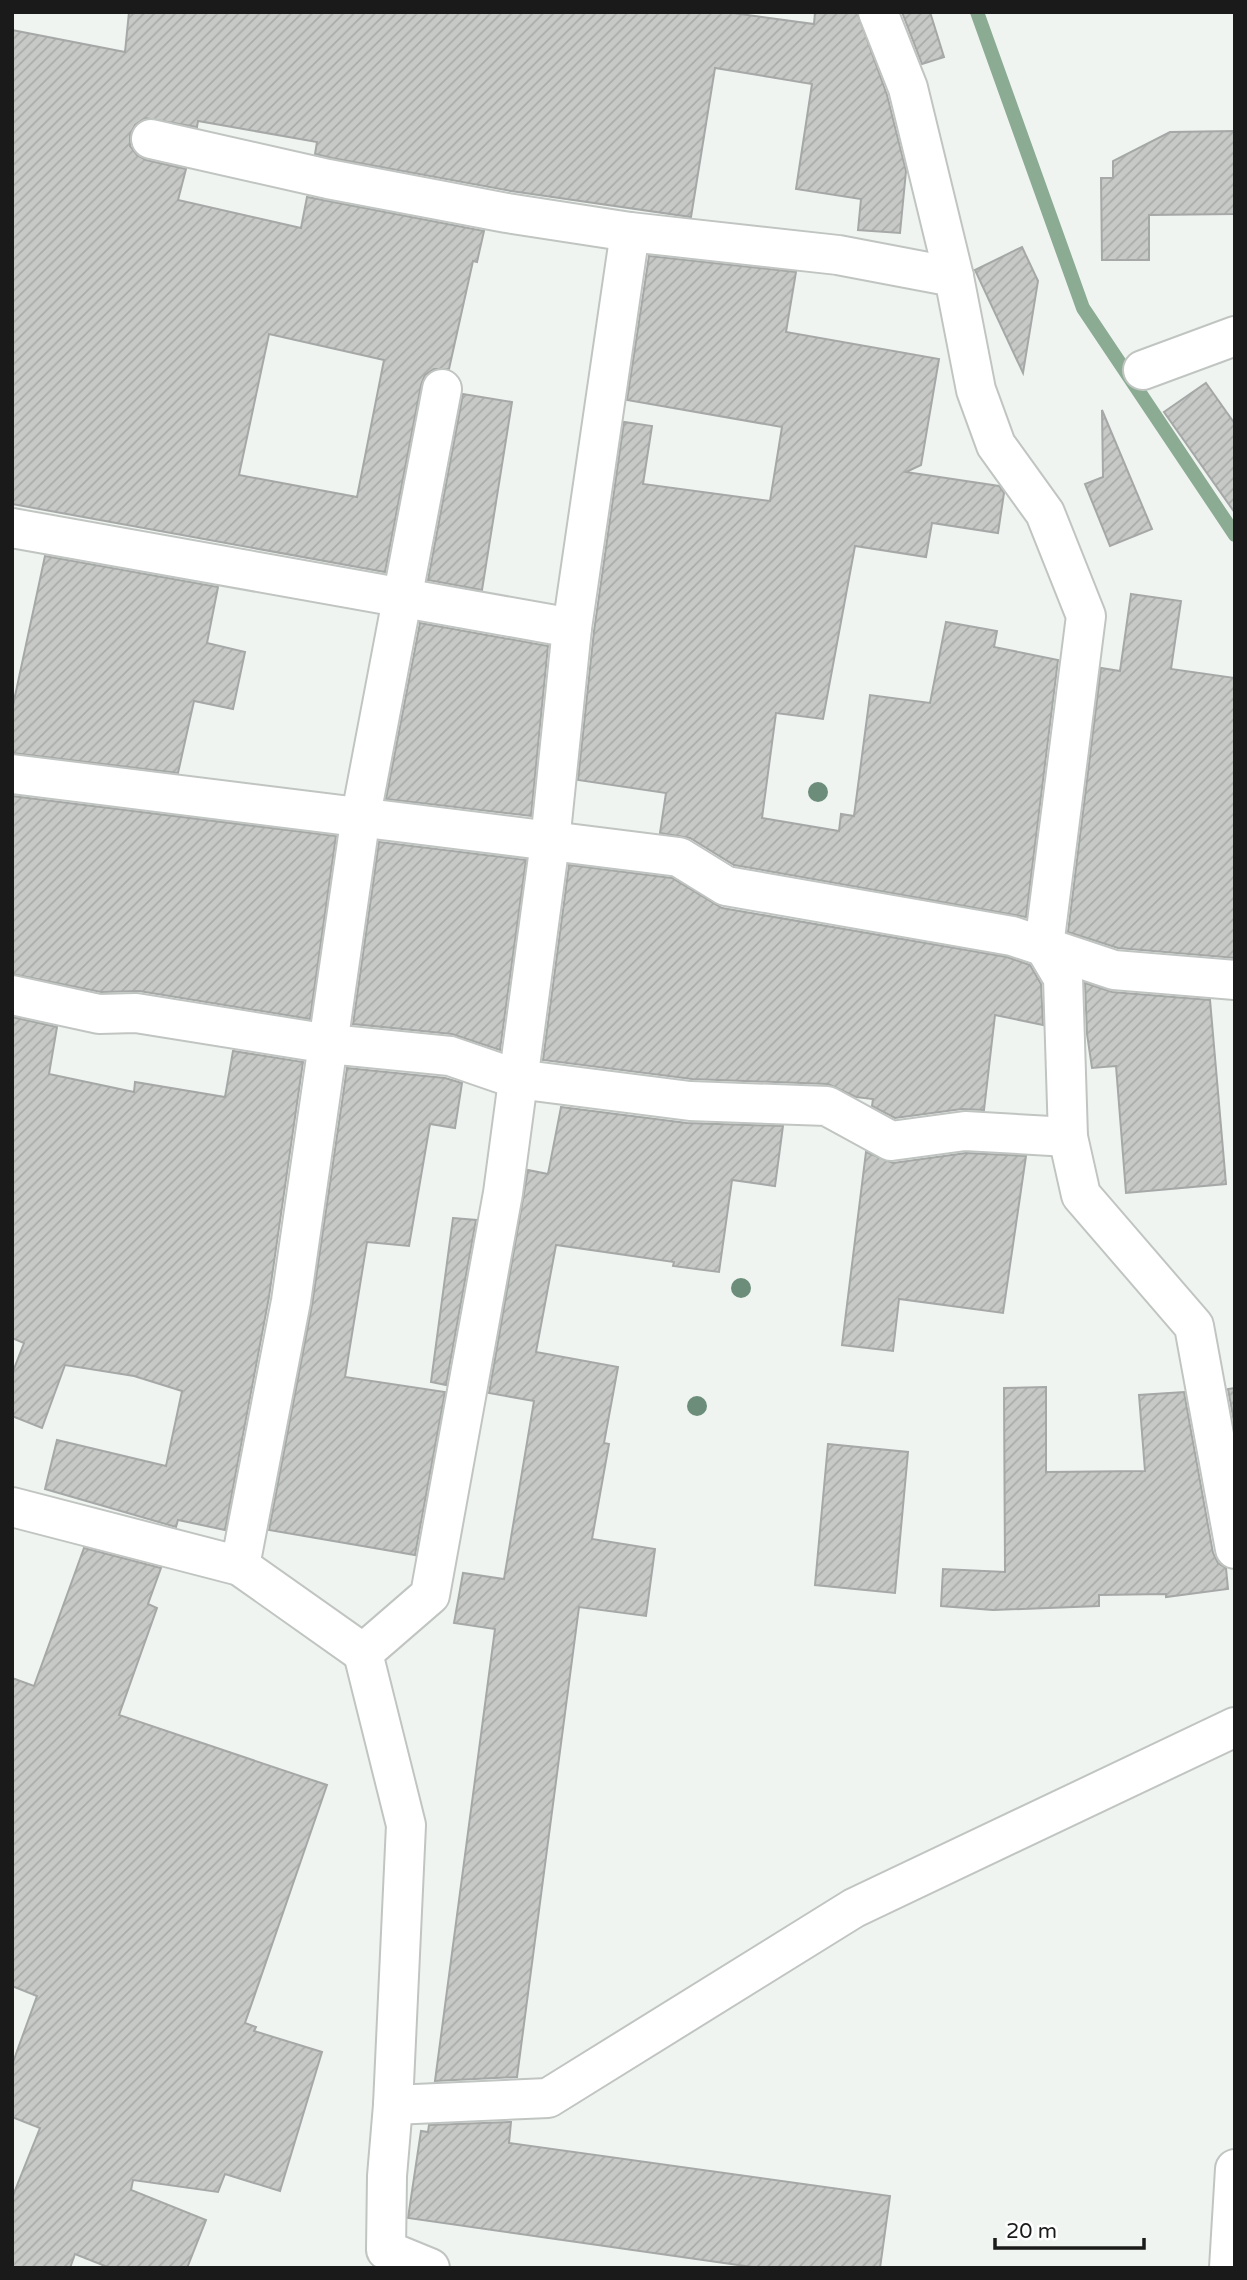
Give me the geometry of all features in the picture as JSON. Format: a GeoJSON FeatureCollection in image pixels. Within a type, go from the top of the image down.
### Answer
{"type":"FeatureCollection","features":[{"type":"Feature","properties":{"kind":"street"},"geometry":{"type":"LineString","coordinates":[[878,12],[908,88],[954,277],[976,390],[996,444],[1045,513],[1086,616],[1044,946],[1063,978],[1068,1137],[1081,1195],[1194,1326],[1235,1549]]}},
{"type":"Feature","properties":{"kind":"street"},"geometry":{"type":"LineString","coordinates":[[151,139],[328,180],[630,232],[838,255],[954,277]]}},
{"type":"Feature","properties":{"kind":"street"},"geometry":{"type":"LineString","coordinates":[[363,1653],[430,1595],[503,1193],[550,842],[572,628],[630,232]]}},
{"type":"Feature","properties":{"kind":"street"},"geometry":{"type":"LineString","coordinates":[[1143,370],[1235,336]]}},
{"type":"Feature","properties":{"kind":"street"},"geometry":{"type":"LineString","coordinates":[[240,1566],[290,1301],[361,815],[442,389]]}},
{"type":"Feature","properties":{"kind":"street"},"geometry":{"type":"LineString","coordinates":[[12,528],[572,628]]}},
{"type":"Feature","properties":{"kind":"street"},"geometry":{"type":"LineString","coordinates":[[12,774],[679,856],[726,886],[1012,936],[1114,970],[1235,980]]}},
{"type":"Feature","properties":{"kind":"street"},"geometry":{"type":"LineString","coordinates":[[12,995],[99,1014],[136,1013],[329,1044],[450,1055],[517,1079],[690,1101],[827,1106],[891,1141],[965,1131],[1068,1137]]}},
{"type":"Feature","properties":{"kind":"street"},"geometry":{"type":"LineString","coordinates":[[12,1507],[240,1566],[363,1653],[406,1825],[393,2105],[387,2176],[386,2249],[430,2268]]}},
{"type":"Feature","properties":{"kind":"street"},"geometry":{"type":"LineString","coordinates":[[393,2105],[548,2098],[854,1908],[1235,1727]]}},
{"type":"Feature","properties":{"kind":"street"},"geometry":{"type":"LineString","coordinates":[[1229,2268],[1235,2169]]}},
{"type":"Feature","properties":{"kind":"building"},"geometry":{"type":"Polygon","coordinates":[[[129,12],[726,12],[814,24],[815,12],[857,12],[887,95],[906,171],[900,233],[858,230],[861,199],[796,189],[812,84],[715,68],[691,217],[511,191],[332,158],[315,154],[317,142],[198,121],[197,127],[145,118],[135,125],[130,135],[130,146],[137,155],[146,160],[186,169],[178,200],[301,228],[307,197],[484,231],[477,262],[473,261],[449,369],[434,369],[425,375],[421,385],[385,572],[12,504],[12,30],[125,52],[129,12]],[[269,334],[239,475],[357,497],[384,360],[269,334]]]}},
{"type":"Feature","properties":{"kind":"building"},"geometry":{"type":"Polygon","coordinates":[[[902,12],[930,12],[944,57],[922,64],[902,12]]]}},
{"type":"Feature","properties":{"kind":"building"},"geometry":{"type":"Polygon","coordinates":[[[1235,131],[1235,214],[1149,215],[1149,260],[1102,260],[1101,178],[1113,178],[1113,161],[1170,132],[1235,131]]]}},
{"type":"Feature","properties":{"kind":"building"},"geometry":{"type":"Polygon","coordinates":[[[1022,247],[1038,281],[1023,373],[975,270],[1022,247]]]}},
{"type":"Feature","properties":{"kind":"building"},"geometry":{"type":"Polygon","coordinates":[[[649,256],[796,272],[786,332],[939,359],[921,465],[906,472],[999,486],[1004,493],[998,533],[932,523],[926,557],[855,546],[823,719],[776,713],[762,818],[839,831],[841,814],[854,816],[870,695],[930,703],[946,622],[997,631],[994,647],[1058,660],[1026,917],[734,865],[690,838],[660,833],[666,793],[578,780],[594,631],[624,422],[652,426],[643,484],[770,501],[782,427],[627,400],[649,256]]]}},
{"type":"Feature","properties":{"kind":"building"},"geometry":{"type":"Polygon","coordinates":[[[1206,383],[1235,424],[1235,513],[1164,412],[1206,383]]]}},
{"type":"Feature","properties":{"kind":"building"},"geometry":{"type":"Polygon","coordinates":[[[463,394],[512,402],[482,590],[428,580],[463,394]]]}},
{"type":"Feature","properties":{"kind":"building"},"geometry":{"type":"Polygon","coordinates":[[[1102,410],[1152,529],[1110,546],[1085,484],[1103,477],[1102,410]]]}},
{"type":"Feature","properties":{"kind":"building"},"geometry":{"type":"Polygon","coordinates":[[[45,556],[218,587],[207,643],[245,652],[233,709],[194,701],[178,773],[12,753],[12,710],[45,556]]]}},
{"type":"Feature","properties":{"kind":"building"},"geometry":{"type":"Polygon","coordinates":[[[1131,594],[1181,601],[1171,669],[1235,678],[1235,958],[1118,948],[1068,932],[1101,668],[1120,671],[1131,594]]]}},
{"type":"Feature","properties":{"kind":"building"},"geometry":{"type":"Polygon","coordinates":[[[420,623],[548,646],[531,816],[386,799],[420,623]]]}},
{"type":"Feature","properties":{"kind":"building"},"geometry":{"type":"Polygon","coordinates":[[[12,796],[336,836],[310,1019],[139,991],[101,992],[12,974],[12,796]]]}},
{"type":"Feature","properties":{"kind":"building"},"geometry":{"type":"Polygon","coordinates":[[[379,842],[526,860],[500,1050],[452,1034],[353,1024],[379,842]]]}},
{"type":"Feature","properties":{"kind":"building"},"geometry":{"type":"Polygon","coordinates":[[[569,865],[672,878],[722,908],[1007,957],[1030,965],[1041,984],[1043,1025],[995,1015],[984,1110],[962,1109],[895,1118],[872,1106],[873,1099],[856,1097],[828,1084],[692,1079],[543,1060],[569,865]]]}},
{"type":"Feature","properties":{"kind":"building"},"geometry":{"type":"Polygon","coordinates":[[[1085,983],[1112,992],[1210,1000],[1226,1184],[1126,1193],[1116,1066],[1092,1068],[1087,1034],[1085,983]]]}},
{"type":"Feature","properties":{"kind":"building"},"geometry":{"type":"Polygon","coordinates":[[[12,1017],[57,1027],[49,1074],[134,1092],[135,1082],[225,1097],[233,1051],[303,1062],[269,1297],[225,1530],[178,1520],[176,1527],[45,1489],[57,1440],[166,1466],[182,1391],[134,1376],[65,1365],[42,1428],[12,1416],[12,1374],[24,1343],[12,1338],[12,1017]]]}},
{"type":"Feature","properties":{"kind":"building"},"geometry":{"type":"Polygon","coordinates":[[[347,1068],[445,1078],[462,1083],[455,1128],[430,1124],[409,1246],[367,1242],[345,1377],[445,1392],[415,1555],[269,1530],[312,1305],[347,1068]]]}},
{"type":"Feature","properties":{"kind":"building"},"geometry":{"type":"Polygon","coordinates":[[[561,1107],[687,1123],[783,1126],[775,1186],[732,1180],[719,1272],[673,1266],[674,1262],[556,1245],[536,1352],[618,1367],[604,1443],[609,1444],[592,1539],[655,1549],[646,1616],[579,1607],[517,2077],[435,2081],[495,1629],[454,1623],[463,1573],[504,1579],[534,1401],[489,1393],[528,1170],[548,1174],[561,1107]]]}},
{"type":"Feature","properties":{"kind":"building"},"geometry":{"type":"Polygon","coordinates":[[[866,1152],[893,1163],[966,1153],[1026,1156],[1003,1313],[899,1299],[893,1351],[842,1345],[866,1152]]]}},
{"type":"Feature","properties":{"kind":"building"},"geometry":{"type":"Polygon","coordinates":[[[453,1218],[476,1220],[446,1385],[431,1382],[453,1218]]]}},
{"type":"Feature","properties":{"kind":"building"},"geometry":{"type":"Polygon","coordinates":[[[1046,1387],[1046,1472],[1145,1471],[1139,1395],[1184,1392],[1213,1553],[1218,1563],[1226,1568],[1228,1589],[1166,1597],[1166,1594],[1099,1595],[1099,1606],[993,1610],[941,1606],[943,1569],[1005,1572],[1004,1388],[1046,1387]]]}},
{"type":"Feature","properties":{"kind":"building"},"geometry":{"type":"Polygon","coordinates":[[[1235,1388],[1235,1427],[1228,1389],[1235,1388]]]}},
{"type":"Feature","properties":{"kind":"building"},"geometry":{"type":"Polygon","coordinates":[[[828,1444],[908,1452],[895,1593],[815,1585],[828,1444]]]}},
{"type":"Feature","properties":{"kind":"building"},"geometry":{"type":"Polygon","coordinates":[[[84,1548],[161,1568],[148,1604],[157,1608],[119,1715],[327,1785],[245,2023],[256,2027],[254,2031],[322,2052],[280,2191],[225,2174],[218,2192],[133,2180],[131,2190],[206,2220],[187,2268],[110,2268],[75,2254],[70,2268],[12,2268],[12,2198],[40,2128],[12,2117],[12,2065],[37,1996],[12,1986],[12,1678],[34,1686],[84,1548]]]}},
{"type":"Feature","properties":{"kind":"building"},"geometry":{"type":"Polygon","coordinates":[[[511,2122],[509,2143],[890,2196],[880,2268],[759,2268],[408,2218],[421,2131],[428,2132],[429,2125],[511,2122]]]}},
{"type":"Feature","properties":{"kind":"waterway"},"geometry":{"type":"LineString","coordinates":[[977,12],[1083,308],[1235,535]]}}]}
